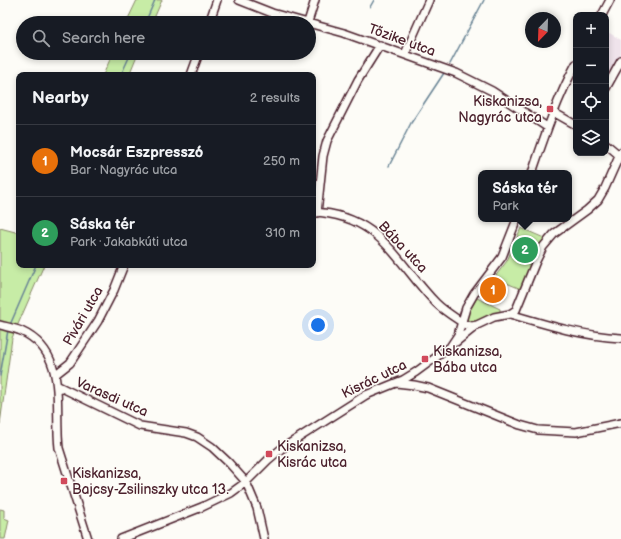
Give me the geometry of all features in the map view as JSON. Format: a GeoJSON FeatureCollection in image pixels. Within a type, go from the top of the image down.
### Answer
{"type":"FeatureCollection","features":[{"type":"Feature","properties":{"kind":"street"},"geometry":{"type":"LineString","coordinates":[[211,16],[217,0]]}},
{"type":"Feature","properties":{"kind":"street","name":"Tőzike utca"},"geometry":{"type":"LineString","coordinates":[[239,0],[284,16]]}},
{"type":"Feature","properties":{"kind":"street"},"geometry":{"type":"LineString","coordinates":[[310,16],[315,0]]}},
{"type":"Feature","properties":{"kind":"street"},"geometry":{"type":"LineString","coordinates":[[405,54],[429,0]]}},
{"type":"Feature","properties":{"kind":"street"},"geometry":{"type":"LineString","coordinates":[[604,12],[610,0]]}},
{"type":"Feature","properties":{"kind":"street","name":"Tőzike utca"},"geometry":{"type":"LineString","coordinates":[[316,25],[405,54],[478,83],[506,99],[547,127]]}},
{"type":"Feature","properties":{"kind":"street"},"geometry":{"type":"LineString","coordinates":[[316,205],[323,156],[328,141],[358,80],[380,45]]}},
{"type":"Feature","properties":{"kind":"street"},"geometry":{"type":"LineString","coordinates":[[192,72],[196,60]]}},
{"type":"Feature","properties":{"kind":"street"},"geometry":{"type":"LineString","coordinates":[[608,84],[621,62]]}},
{"type":"Feature","properties":{"kind":"street"},"geometry":{"type":"LineString","coordinates":[[533,170],[547,127],[560,95],[573,70]]}},
{"type":"Feature","properties":{"kind":"street"},"geometry":{"type":"LineString","coordinates":[[553,112],[573,123]]}},
{"type":"Feature","properties":{"kind":"street"},"geometry":{"type":"LineString","coordinates":[[572,221],[598,200],[605,188],[620,154],[609,146]]}},
{"type":"Feature","properties":{"kind":"street","name":"Bába utca"},"geometry":{"type":"LineString","coordinates":[[316,212],[350,218],[363,224],[389,247],[436,304],[462,322]]}},
{"type":"Feature","properties":{"kind":"street","name":"Kisrác utca"},"geometry":{"type":"LineString","coordinates":[[121,539],[202,507],[231,493],[246,482],[281,449],[366,395],[416,372],[450,347],[458,335],[466,308],[474,294],[502,257],[516,222]]}},
{"type":"Feature","properties":{"kind":"street"},"geometry":{"type":"LineString","coordinates":[[510,314],[518,307],[543,247],[554,234],[570,222]]}},
{"type":"Feature","properties":{"kind":"street","name":"Pivári utca"},"geometry":{"type":"LineString","coordinates":[[56,374],[70,363],[98,321],[114,290],[123,268]]}},
{"type":"Feature","properties":{"kind":"street"},"geometry":{"type":"LineString","coordinates":[[450,347],[477,325],[494,317],[510,314],[573,332],[602,337],[621,338]]}},
{"type":"Feature","properties":{"kind":"street"},"geometry":{"type":"LineString","coordinates":[[462,322],[469,326],[477,325]]}},
{"type":"Feature","properties":{"kind":"street"},"geometry":{"type":"LineString","coordinates":[[0,325],[16,329],[32,338],[42,347],[50,359],[56,374],[58,386],[58,438],[60,453],[88,539]]}},
{"type":"Feature","properties":{"kind":"street"},"geometry":{"type":"LineString","coordinates":[[394,383],[414,384],[428,388],[520,425],[538,430],[576,432],[621,423]]}},
{"type":"Feature","properties":{"kind":"street","name":"Varasdi utca"},"geometry":{"type":"LineString","coordinates":[[58,386],[140,426],[179,431],[197,437],[212,446],[246,482],[257,508],[264,539]]}},
{"type":"Feature","properties":{"kind":"shaded area"},"geometry":{"type":"Polygon","coordinates":[[[609,33],[621,40],[621,56],[609,77],[609,33]]]}},
{"type":"Feature","properties":{"kind":"green space"},"geometry":{"type":"Polygon","coordinates":[[[137,0],[162,0],[155,16],[129,16],[137,0]]]}},
{"type":"Feature","properties":{"kind":"green space"},"geometry":{"type":"Polygon","coordinates":[[[110,60],[135,60],[130,72],[104,72],[110,60]]]}},
{"type":"Feature","properties":{"kind":"green space"},"geometry":{"type":"Polygon","coordinates":[[[0,228],[16,232],[16,268],[43,268],[12,338],[0,424],[0,228]]]}},
{"type":"Feature","properties":{"kind":"green space"},"geometry":{"type":"Polygon","coordinates":[[[521,228],[544,238],[521,289],[494,278],[507,261],[521,228]]]}},
{"type":"Feature","properties":{"kind":"green space"},"geometry":{"type":"Polygon","coordinates":[[[477,298],[500,309],[500,312],[472,324],[468,322],[466,317],[477,298]]]}},
{"type":"Feature","properties":{"kind":"green space"},"geometry":{"type":"Polygon","coordinates":[[[0,509],[4,510],[4,518],[9,520],[5,539],[0,539],[0,509]]]}},
{"type":"Feature","properties":{"kind":"waterway"},"geometry":{"type":"LineString","coordinates":[[148,16],[155,0]]}},
{"type":"Feature","properties":{"kind":"waterway"},"geometry":{"type":"LineString","coordinates":[[370,7],[374,0]]}},
{"type":"Feature","properties":{"kind":"waterway"},"geometry":{"type":"LineString","coordinates":[[450,64],[484,0]]}},
{"type":"Feature","properties":{"kind":"waterway"},"geometry":{"type":"LineString","coordinates":[[122,72],[128,60]]}},
{"type":"Feature","properties":{"kind":"waterway"},"geometry":{"type":"LineString","coordinates":[[389,166],[411,123],[444,73]]}},
{"type":"Feature","properties":{"kind":"waterway"},"geometry":{"type":"LineString","coordinates":[[10,325],[35,268]]}},
{"type":"Feature","properties":{"kind":"waterway"},"geometry":{"type":"LineString","coordinates":[[0,376],[8,330]]}},
{"type":"Feature","properties":{"kind":"place","name":"Kiskanizsa, Nagyrác utca"},"geometry":{"type":"Point","coordinates":[550,109]}},
{"type":"Feature","properties":{"kind":"place","name":"Sáska tér"},"geometry":{"type":"Point","coordinates":[525,250]}},
{"type":"Feature","properties":{"kind":"place","name":"Mocsár Eszpresszó"},"geometry":{"type":"Point","coordinates":[493,290]}},
{"type":"Feature","properties":{"kind":"place","name":"Kiskanizsa, Bába utca"},"geometry":{"type":"Point","coordinates":[425,359]}},
{"type":"Feature","properties":{"kind":"place","name":"Kiskanizsa, Kisrác utca"},"geometry":{"type":"Point","coordinates":[269,454]}},
{"type":"Feature","properties":{"kind":"place","name":"Kiskanizsa, Bajcsy-Zsilinszky utca 13."},"geometry":{"type":"Point","coordinates":[64,481]}}]}
